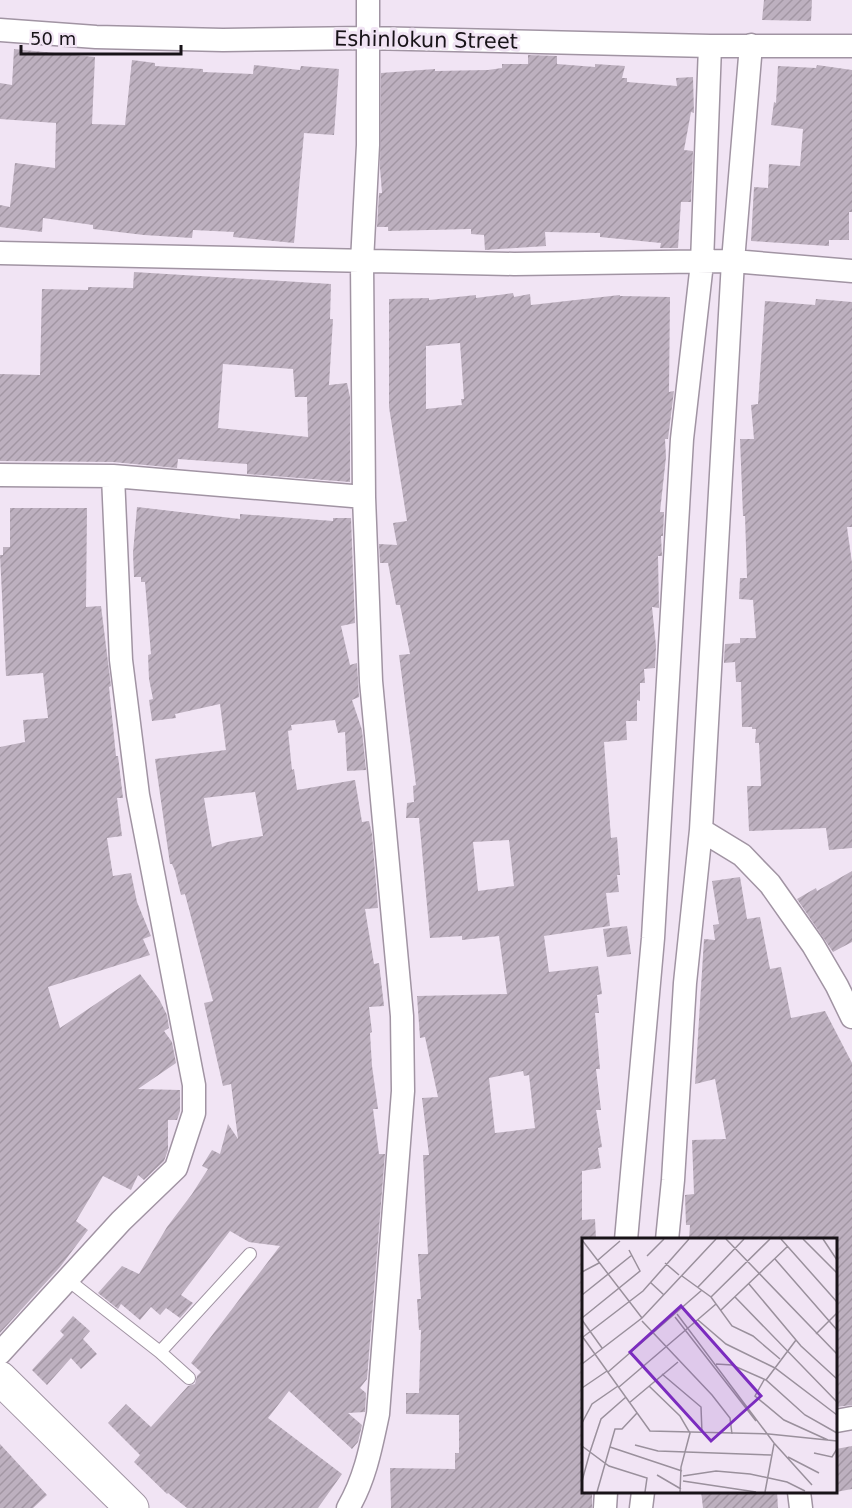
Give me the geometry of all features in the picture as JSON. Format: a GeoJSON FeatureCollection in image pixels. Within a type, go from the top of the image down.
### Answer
{"type":"FeatureCollection","features":[{"type":"Feature","properties":{"kind":"street"},"geometry":{"type":"LineString","coordinates":[[348,1508],[359,1489],[369,1459],[378,1414],[403,1091],[402,1016],[371,681],[364,496],[362,262],[368,145],[368,0]]}},
{"type":"Feature","properties":{"kind":"street","name":"Eshinlokun Street"},"geometry":{"type":"LineString","coordinates":[[0,30],[96,38],[223,40],[367,38],[710,46],[852,46]]}},
{"type":"Feature","properties":{"kind":"street"},"geometry":{"type":"LineString","coordinates":[[667,1238],[673,1180],[685,984],[700,831],[733,261],[751,45]]}},
{"type":"Feature","properties":{"kind":"street"},"geometry":{"type":"LineString","coordinates":[[627,1238],[653,938],[682,439],[702,263],[710,46]]}},
{"type":"Feature","properties":{"kind":"street"},"geometry":{"type":"LineString","coordinates":[[0,253],[514,264],[733,261],[852,271]]}},
{"type":"Feature","properties":{"kind":"street"},"geometry":{"type":"LineString","coordinates":[[0,475],[113,476],[364,496]]}},
{"type":"Feature","properties":{"kind":"street"},"geometry":{"type":"LineString","coordinates":[[0,1353],[121,1221],[176,1168],[194,1113],[194,1085],[136,784],[121,660],[113,476]]}},
{"type":"Feature","properties":{"kind":"street"},"geometry":{"type":"LineString","coordinates":[[671,650],[709,654]]}},
{"type":"Feature","properties":{"kind":"street"},"geometry":{"type":"LineString","coordinates":[[700,831],[742,855],[770,884],[813,945],[852,1017]]}},
{"type":"Feature","properties":{"kind":"street"},"geometry":{"type":"LineString","coordinates":[[0,1378],[132,1508]]}},
{"type":"Feature","properties":{"kind":"street"},"geometry":{"type":"LineString","coordinates":[[837,1421],[852,1418]]}},
{"type":"Feature","properties":{"kind":"street"},"geometry":{"type":"LineString","coordinates":[[605,1508],[606,1493]]}},
{"type":"Feature","properties":{"kind":"street"},"geometry":{"type":"LineString","coordinates":[[641,1508],[643,1493]]}},
{"type":"Feature","properties":{"kind":"street"},"geometry":{"type":"LineString","coordinates":[[799,1493],[801,1508]]}},
{"type":"Feature","properties":{"kind":"lane"},"geometry":{"type":"LineString","coordinates":[[160,1352],[250,1254]]}},
{"type":"Feature","properties":{"kind":"lane"},"geometry":{"type":"LineString","coordinates":[[68,1280],[160,1352],[189,1378]]}},
{"type":"Feature","properties":{"kind":"building"},"geometry":{"type":"Polygon","coordinates":[[[764,0],[812,0],[811,21],[762,20],[764,0]]]}},
{"type":"Feature","properties":{"kind":"building"},"geometry":{"type":"Polygon","coordinates":[[[14,49],[95,57],[92,124],[125,125],[132,60],[155,63],[155,66],[203,69],[203,72],[253,74],[254,65],[300,70],[301,66],[339,69],[334,135],[304,133],[294,243],[233,237],[234,232],[193,230],[192,238],[144,235],[93,229],[93,225],[43,218],[42,232],[0,227],[0,205],[10,207],[15,163],[55,168],[56,123],[0,119],[0,83],[12,85],[14,49]]]}},
{"type":"Feature","properties":{"kind":"building"},"geometry":{"type":"Polygon","coordinates":[[[528,55],[557,56],[557,64],[595,67],[595,64],[625,66],[622,78],[627,78],[627,82],[677,86],[676,78],[693,77],[694,113],[691,112],[684,150],[693,151],[691,202],[681,202],[678,248],[660,248],[661,243],[600,237],[600,233],[545,232],[546,246],[485,250],[484,235],[471,234],[471,229],[388,231],[388,227],[377,227],[379,193],[382,193],[381,73],[435,69],[435,71],[488,70],[502,68],[502,64],[528,64],[528,55]]]}},
{"type":"Feature","properties":{"kind":"building"},"geometry":{"type":"Polygon","coordinates":[[[817,65],[852,70],[852,212],[849,212],[849,240],[829,240],[829,246],[751,241],[754,187],[768,188],[769,164],[800,166],[803,129],[771,125],[774,102],[776,103],[778,66],[816,68],[817,65]]]}},
{"type":"Feature","properties":{"kind":"building"},"geometry":{"type":"Polygon","coordinates":[[[134,272],[331,284],[330,319],[333,319],[329,385],[347,383],[350,397],[350,482],[247,474],[247,464],[178,459],[177,468],[113,462],[0,461],[0,374],[40,375],[42,289],[133,288],[134,272]],[[223,364],[218,428],[308,437],[307,397],[295,397],[293,369],[223,364]]]}},
{"type":"Feature","properties":{"kind":"building"},"geometry":{"type":"Polygon","coordinates":[[[513,293],[514,297],[530,294],[531,305],[620,295],[670,297],[669,392],[674,391],[668,439],[665,439],[666,457],[660,512],[664,512],[663,536],[661,536],[662,556],[658,556],[659,608],[652,607],[656,646],[655,668],[644,669],[645,683],[640,683],[637,721],[626,721],[627,740],[604,742],[611,838],[617,837],[619,892],[606,893],[610,926],[544,936],[549,972],[598,966],[602,994],[597,995],[599,1013],[595,1013],[600,1069],[596,1069],[601,1110],[596,1110],[602,1147],[598,1148],[601,1168],[582,1171],[582,1220],[595,1219],[596,1238],[582,1238],[582,1493],[592,1493],[592,1508],[391,1508],[390,1468],[455,1469],[455,1453],[459,1453],[459,1415],[406,1414],[406,1393],[419,1393],[421,1330],[419,1330],[417,1299],[421,1299],[418,1254],[428,1254],[423,1155],[429,1155],[422,1098],[438,1097],[425,1037],[420,1038],[417,996],[507,994],[499,936],[462,940],[462,936],[430,938],[419,818],[406,818],[407,803],[414,802],[413,786],[416,785],[399,655],[410,654],[400,605],[396,605],[388,563],[380,563],[379,544],[397,545],[393,523],[407,521],[389,407],[389,299],[429,298],[429,300],[476,295],[476,298],[513,293]],[[460,343],[426,346],[426,409],[462,405],[461,399],[464,399],[460,343]],[[509,840],[473,842],[478,891],[514,886],[509,840]],[[523,1071],[489,1078],[495,1133],[535,1128],[529,1075],[524,1076],[523,1071]]]}},
{"type":"Feature","properties":{"kind":"building"},"geometry":{"type":"Polygon","coordinates":[[[816,299],[852,302],[852,527],[847,527],[852,563],[852,848],[829,850],[826,828],[749,831],[747,786],[761,786],[759,743],[755,743],[756,729],[742,727],[741,682],[736,682],[735,662],[724,663],[725,644],[740,643],[740,638],[756,638],[753,600],[739,599],[740,578],[747,578],[740,439],[754,439],[751,405],[758,404],[765,301],[815,305],[816,299]]]}},
{"type":"Feature","properties":{"kind":"building"},"geometry":{"type":"Polygon","coordinates":[[[137,507],[240,519],[240,514],[333,521],[333,518],[351,518],[355,623],[341,626],[350,665],[357,663],[359,697],[352,700],[362,730],[366,770],[347,771],[345,732],[338,733],[335,720],[291,725],[292,730],[288,731],[292,770],[294,769],[297,790],[355,780],[362,822],[369,821],[372,834],[378,908],[365,909],[374,964],[379,963],[384,1006],[369,1007],[372,1066],[378,1109],[373,1109],[379,1154],[385,1154],[367,1379],[360,1388],[366,1393],[365,1412],[348,1413],[362,1425],[358,1442],[352,1449],[289,1391],[268,1418],[342,1474],[318,1508],[187,1508],[167,1494],[134,1462],[140,1455],[108,1423],[126,1404],[151,1427],[188,1386],[195,1384],[201,1372],[191,1363],[280,1246],[249,1242],[230,1231],[181,1295],[193,1303],[180,1318],[166,1308],[160,1315],[151,1307],[140,1320],[121,1304],[118,1309],[98,1293],[122,1266],[139,1274],[167,1227],[208,1169],[202,1166],[212,1150],[220,1154],[228,1124],[238,1139],[231,1084],[223,1086],[204,1003],[213,1001],[185,894],[181,895],[175,871],[170,864],[155,759],[226,750],[220,704],[175,714],[176,718],[152,721],[149,700],[153,699],[148,655],[151,654],[145,582],[141,582],[141,577],[134,577],[133,553],[137,507]],[[255,792],[204,798],[212,847],[263,836],[255,792]]]}},
{"type":"Feature","properties":{"kind":"building"},"geometry":{"type":"Polygon","coordinates":[[[10,508],[87,508],[86,607],[101,606],[111,686],[109,687],[116,756],[118,756],[123,798],[117,798],[122,836],[107,838],[113,876],[131,873],[137,902],[151,936],[143,939],[150,955],[48,987],[60,1028],[140,974],[159,999],[167,1015],[169,1028],[164,1031],[172,1042],[176,1063],[138,1089],[180,1090],[180,1111],[177,1120],[168,1120],[168,1150],[164,1161],[144,1180],[138,1175],[131,1190],[103,1176],[76,1221],[88,1230],[60,1267],[0,1333],[0,747],[25,742],[23,720],[48,718],[43,673],[6,676],[0,555],[3,555],[3,547],[10,547],[10,508]]]}},
{"type":"Feature","properties":{"kind":"building"},"geometry":{"type":"Polygon","coordinates":[[[852,871],[852,942],[833,952],[797,899],[816,888],[817,891],[852,871]]]}},
{"type":"Feature","properties":{"kind":"building"},"geometry":{"type":"Polygon","coordinates":[[[740,877],[747,919],[760,917],[770,969],[781,967],[791,1018],[825,1011],[852,1063],[852,1405],[837,1407],[837,1238],[689,1238],[690,1225],[686,1225],[685,1195],[694,1194],[692,1140],[726,1139],[715,1079],[695,1084],[704,939],[715,940],[713,925],[719,924],[712,881],[740,877]]]}},
{"type":"Feature","properties":{"kind":"building"},"geometry":{"type":"Polygon","coordinates":[[[627,926],[631,954],[607,957],[603,929],[627,926]]]}},
{"type":"Feature","properties":{"kind":"building"},"geometry":{"type":"Polygon","coordinates":[[[73,1316],[90,1331],[83,1339],[97,1354],[81,1369],[71,1358],[47,1385],[32,1370],[64,1335],[60,1331],[73,1316]]]}},
{"type":"Feature","properties":{"kind":"building"},"geometry":{"type":"Polygon","coordinates":[[[0,1444],[47,1495],[33,1508],[0,1508],[0,1444]]]}},
{"type":"Feature","properties":{"kind":"building"},"geometry":{"type":"Polygon","coordinates":[[[852,1446],[852,1489],[837,1492],[837,1449],[852,1446]]]}},
{"type":"Feature","properties":{"kind":"building"},"geometry":{"type":"Polygon","coordinates":[[[701,1493],[777,1493],[778,1508],[703,1508],[701,1493]]]}}]}
